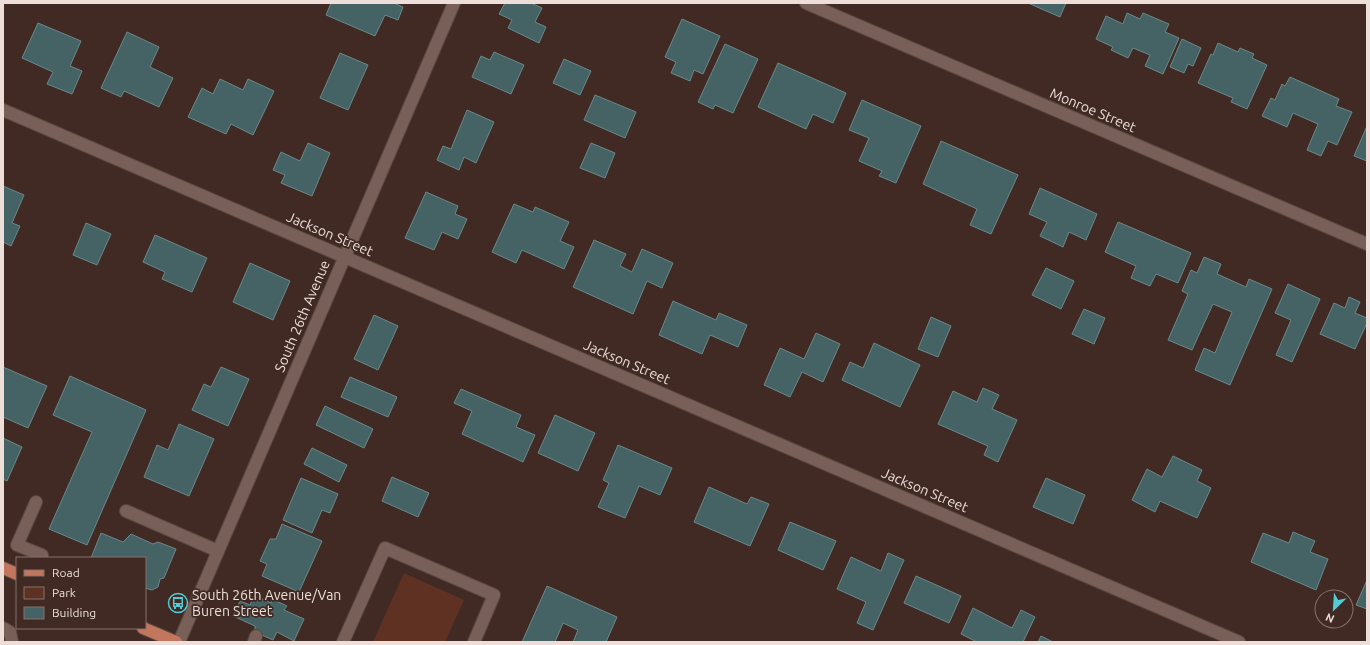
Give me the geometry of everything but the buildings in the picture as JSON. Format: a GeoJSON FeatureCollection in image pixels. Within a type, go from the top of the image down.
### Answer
{"type":"FeatureCollection","features":[{"type":"Feature","properties":{"kind":"main road"},"geometry":{"type":"LineString","coordinates":[[3,568],[16,574]]}},
{"type":"Feature","properties":{"kind":"main road"},"geometry":{"type":"LineString","coordinates":[[145,629],[177,642]]}},
{"type":"Feature","properties":{"kind":"street","name":"South 26th Avenue"},"geometry":{"type":"LineString","coordinates":[[177,642],[218,551],[454,3]]}},
{"type":"Feature","properties":{"kind":"street","name":"Monroe Street"},"geometry":{"type":"LineString","coordinates":[[806,3],[1367,244]]}},
{"type":"Feature","properties":{"kind":"street","name":"Jackson Street"},"geometry":{"type":"LineString","coordinates":[[3,110],[1239,642]]}},
{"type":"Feature","properties":{"kind":"street"},"geometry":{"type":"LineString","coordinates":[[36,502],[17,545],[42,557]]}},
{"type":"Feature","properties":{"kind":"street"},"geometry":{"type":"LineString","coordinates":[[126,511],[218,551]]}},
{"type":"Feature","properties":{"kind":"street"},"geometry":{"type":"LineString","coordinates":[[345,640],[385,548],[494,595],[474,642]]}},
{"type":"Feature","properties":{"kind":"street"},"geometry":{"type":"LineString","coordinates":[[3,628],[10,632],[12,642]]}},
{"type":"Feature","properties":{"kind":"green space"},"geometry":{"type":"Polygon","coordinates":[[[404,573],[464,600],[445,642],[373,642],[404,573]]]}},
{"type":"Feature","properties":{"kind":"place","name":"South 26th Avenue/Van Buren Street"},"geometry":{"type":"Point","coordinates":[178,603]}}]}
